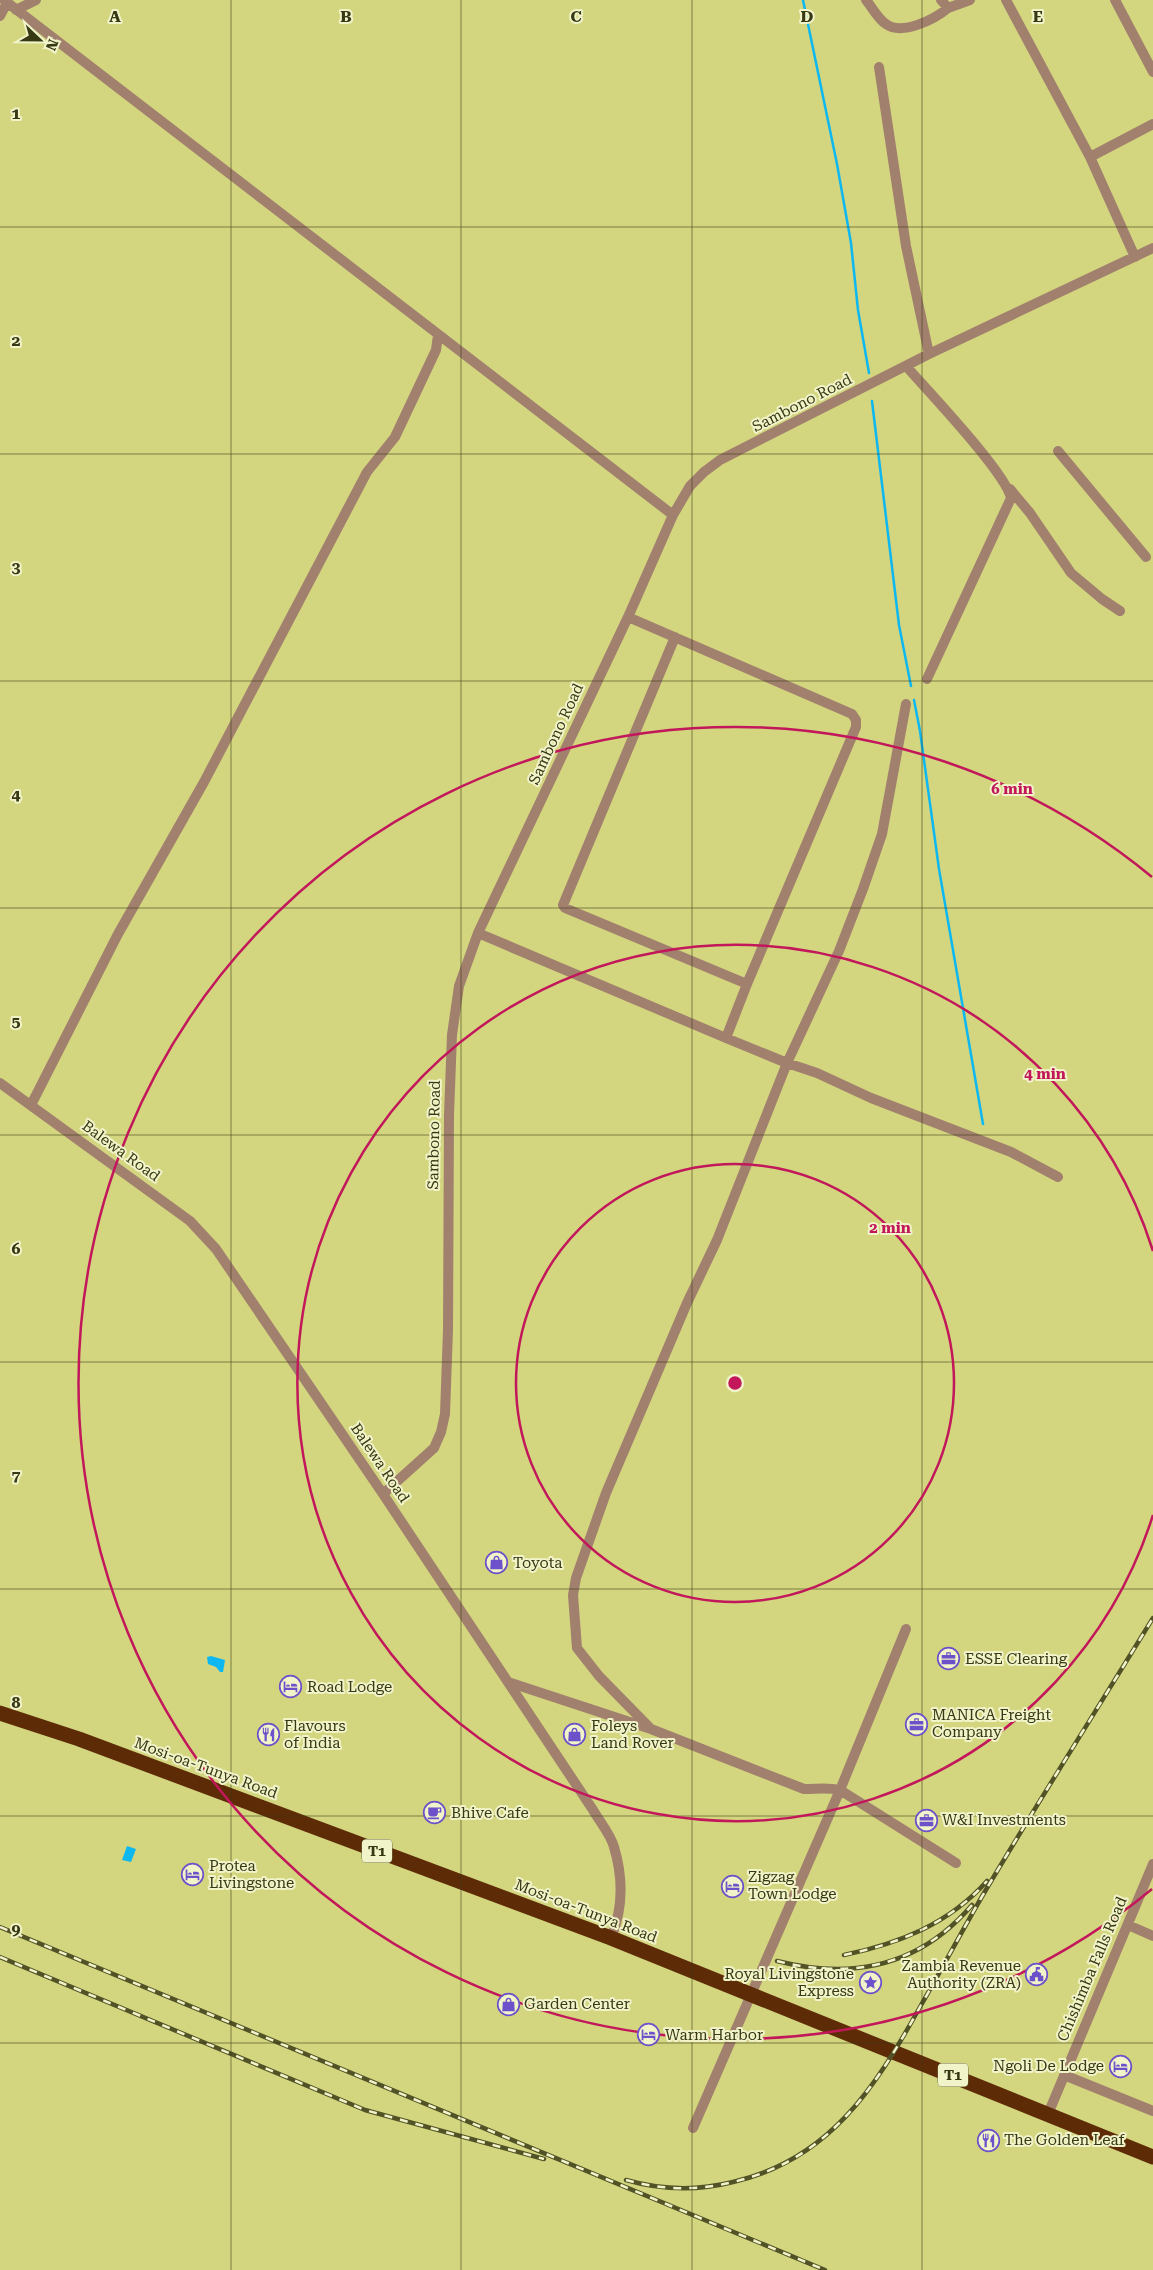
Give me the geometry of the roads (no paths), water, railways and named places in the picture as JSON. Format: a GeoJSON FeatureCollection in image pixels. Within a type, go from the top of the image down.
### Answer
{"type":"FeatureCollection","features":[{"type":"Feature","properties":{"kind":"highway","name":"Mosi-oa-Tunya Road"},"geometry":{"type":"LineString","coordinates":[[0,1713],[79,1739],[611,1938],[896,2051],[1153,2157]]}},
{"type":"Feature","properties":{"kind":"street"},"geometry":{"type":"LineString","coordinates":[[16,10],[36,0]]}},
{"type":"Feature","properties":{"kind":"street"},"geometry":{"type":"LineString","coordinates":[[866,0],[886,24],[895,28],[904,28],[941,14],[948,8],[970,0]]}},
{"type":"Feature","properties":{"kind":"street"},"geometry":{"type":"LineString","coordinates":[[941,0],[948,8]]}},
{"type":"Feature","properties":{"kind":"street"},"geometry":{"type":"LineString","coordinates":[[1006,0],[1090,157],[1135,257]]}},
{"type":"Feature","properties":{"kind":"street"},"geometry":{"type":"LineString","coordinates":[[1115,0],[1153,72]]}},
{"type":"Feature","properties":{"kind":"street"},"geometry":{"type":"LineString","coordinates":[[0,16],[5,2],[673,515]]}},
{"type":"Feature","properties":{"kind":"street"},"geometry":{"type":"LineString","coordinates":[[879,67],[906,246],[929,354]]}},
{"type":"Feature","properties":{"kind":"street"},"geometry":{"type":"LineString","coordinates":[[1090,157],[1153,124]]}},
{"type":"Feature","properties":{"kind":"street","name":"Sambono Road"},"geometry":{"type":"LineString","coordinates":[[383,1494],[434,1448],[441,1432],[445,1414],[448,1330],[449,1115],[452,1036],[459,986],[478,933],[628,617],[673,515],[690,486],[720,460],[929,354],[1153,248]]}},
{"type":"Feature","properties":{"kind":"street"},"geometry":{"type":"LineString","coordinates":[[31,1104],[118,934],[212,766],[367,472],[395,436],[436,350],[438,334]]}},
{"type":"Feature","properties":{"kind":"street"},"geometry":{"type":"LineString","coordinates":[[906,366],[1030,513],[1071,573],[1102,599],[1120,611]]}},
{"type":"Feature","properties":{"kind":"street"},"geometry":{"type":"LineString","coordinates":[[1058,451],[1146,557]]}},
{"type":"Feature","properties":{"kind":"street"},"geometry":{"type":"LineString","coordinates":[[927,679],[1007,508],[1011,498],[1009,489]]}},
{"type":"Feature","properties":{"kind":"street"},"geometry":{"type":"LineString","coordinates":[[628,617],[852,714],[856,720],[856,727],[726,1038]]}},
{"type":"Feature","properties":{"kind":"street"},"geometry":{"type":"LineString","coordinates":[[675,637],[563,905],[565,908],[747,984]]}},
{"type":"Feature","properties":{"kind":"street"},"geometry":{"type":"LineString","coordinates":[[651,1728],[599,1676],[577,1648],[573,1595],[576,1578],[606,1493],[687,1303],[717,1240],[786,1063],[839,951],[876,854],[890,798],[891,777],[906,704]]}},
{"type":"Feature","properties":{"kind":"street"},"geometry":{"type":"LineString","coordinates":[[478,933],[786,1063],[817,1072],[871,1098],[1011,1152],[1058,1177]]}},
{"type":"Feature","properties":{"kind":"street","name":"Balewa Road"},"geometry":{"type":"LineString","coordinates":[[0,1083],[162,1200],[197,1228],[216,1249],[383,1494],[593,1810],[614,1846],[621,1900],[617,1924],[611,1938]]}},
{"type":"Feature","properties":{"kind":"street"},"geometry":{"type":"LineString","coordinates":[[693,2128],[840,1790],[906,1629]]}},
{"type":"Feature","properties":{"kind":"street"},"geometry":{"type":"LineString","coordinates":[[508,1682],[651,1728],[804,1789],[816,1790],[824,1787],[840,1790],[956,1863]]}},
{"type":"Feature","properties":{"kind":"street","name":"Chishimba Falls Road"},"geometry":{"type":"LineString","coordinates":[[1048,2114],[1153,1864]]}},
{"type":"Feature","properties":{"kind":"street"},"geometry":{"type":"LineString","coordinates":[[1128,1925],[1153,1936]]}},
{"type":"Feature","properties":{"kind":"street"},"geometry":{"type":"LineString","coordinates":[[1064,2075],[1153,2111]]}},
{"type":"Feature","properties":{"kind":"water"},"geometry":{"type":"Polygon","coordinates":[[[211,1656],[225,1660],[223,1672],[208,1664],[207,1657],[211,1656]]]}},
{"type":"Feature","properties":{"kind":"water"},"geometry":{"type":"Polygon","coordinates":[[[127,1846],[136,1849],[131,1862],[122,1860],[127,1846]]]}},
{"type":"Feature","properties":{"kind":"waterway"},"geometry":{"type":"LineString","coordinates":[[803,0],[837,164],[851,243],[858,310],[869,373]]}},
{"type":"Feature","properties":{"kind":"waterway"},"geometry":{"type":"LineString","coordinates":[[872,401],[899,625],[911,686]]}},
{"type":"Feature","properties":{"kind":"waterway"},"geometry":{"type":"LineString","coordinates":[[914,700],[939,869],[983,1124]]}},
{"type":"Feature","properties":{"kind":"railway"},"geometry":{"type":"LineString","coordinates":[[626,2180],[652,2186],[679,2188],[706,2187],[733,2182],[767,2171],[796,2157],[846,2117],[866,2092],[903,2037],[987,1888],[1153,1618]]}},
{"type":"Feature","properties":{"kind":"railway"},"geometry":{"type":"LineString","coordinates":[[844,1955],[884,1945],[922,1930],[956,1909],[987,1881]]}},
{"type":"Feature","properties":{"kind":"railway"},"geometry":{"type":"LineString","coordinates":[[777,1961],[805,1967],[832,1969],[858,1968],[883,1963],[907,1955],[930,1942],[952,1926],[972,1905]]}},
{"type":"Feature","properties":{"kind":"railway"},"geometry":{"type":"LineString","coordinates":[[0,1927],[825,2270]]}},
{"type":"Feature","properties":{"kind":"railway"},"geometry":{"type":"LineString","coordinates":[[0,1957],[365,2110],[544,2159]]}},
{"type":"Feature","properties":{"kind":"place","name":"Toyota"},"geometry":{"type":"Point","coordinates":[497,1563]}},
{"type":"Feature","properties":{"kind":"place","name":"ESSE Clearing"},"geometry":{"type":"Point","coordinates":[949,1659]}},
{"type":"Feature","properties":{"kind":"place","name":"Road Lodge"},"geometry":{"type":"Point","coordinates":[291,1687]}},
{"type":"Feature","properties":{"kind":"place","name":"MANICA Freight Company"},"geometry":{"type":"Point","coordinates":[916,1724]}},
{"type":"Feature","properties":{"kind":"place","name":"Flavours of India"},"geometry":{"type":"Point","coordinates":[268,1735]}},
{"type":"Feature","properties":{"kind":"place","name":"Foleys Land Rover"},"geometry":{"type":"Point","coordinates":[575,1735]}},
{"type":"Feature","properties":{"kind":"place","name":"Bhive Cafe"},"geometry":{"type":"Point","coordinates":[435,1813]}},
{"type":"Feature","properties":{"kind":"place","name":"W&I Investments"},"geometry":{"type":"Point","coordinates":[926,1820]}},
{"type":"Feature","properties":{"kind":"place","name":"Protea Livingstone"},"geometry":{"type":"Point","coordinates":[193,1875]}},
{"type":"Feature","properties":{"kind":"place","name":"Zigzag Town Lodge"},"geometry":{"type":"Point","coordinates":[732,1886]}},
{"type":"Feature","properties":{"kind":"place","name":"Zambia Revenue Authority (ZRA)"},"geometry":{"type":"Point","coordinates":[1037,1975]}},
{"type":"Feature","properties":{"kind":"place","name":"Royal Livingstone Express"},"geometry":{"type":"Point","coordinates":[870,1983]}},
{"type":"Feature","properties":{"kind":"place","name":"Garden Center"},"geometry":{"type":"Point","coordinates":[508,2004]}},
{"type":"Feature","properties":{"kind":"place","name":"Warm Harbor"},"geometry":{"type":"Point","coordinates":[649,2035]}},
{"type":"Feature","properties":{"kind":"place","name":"Ngoli De Lodge"},"geometry":{"type":"Point","coordinates":[1120,2066]}},
{"type":"Feature","properties":{"kind":"place","name":"The Golden Leaf"},"geometry":{"type":"Point","coordinates":[988,2140]}}]}
